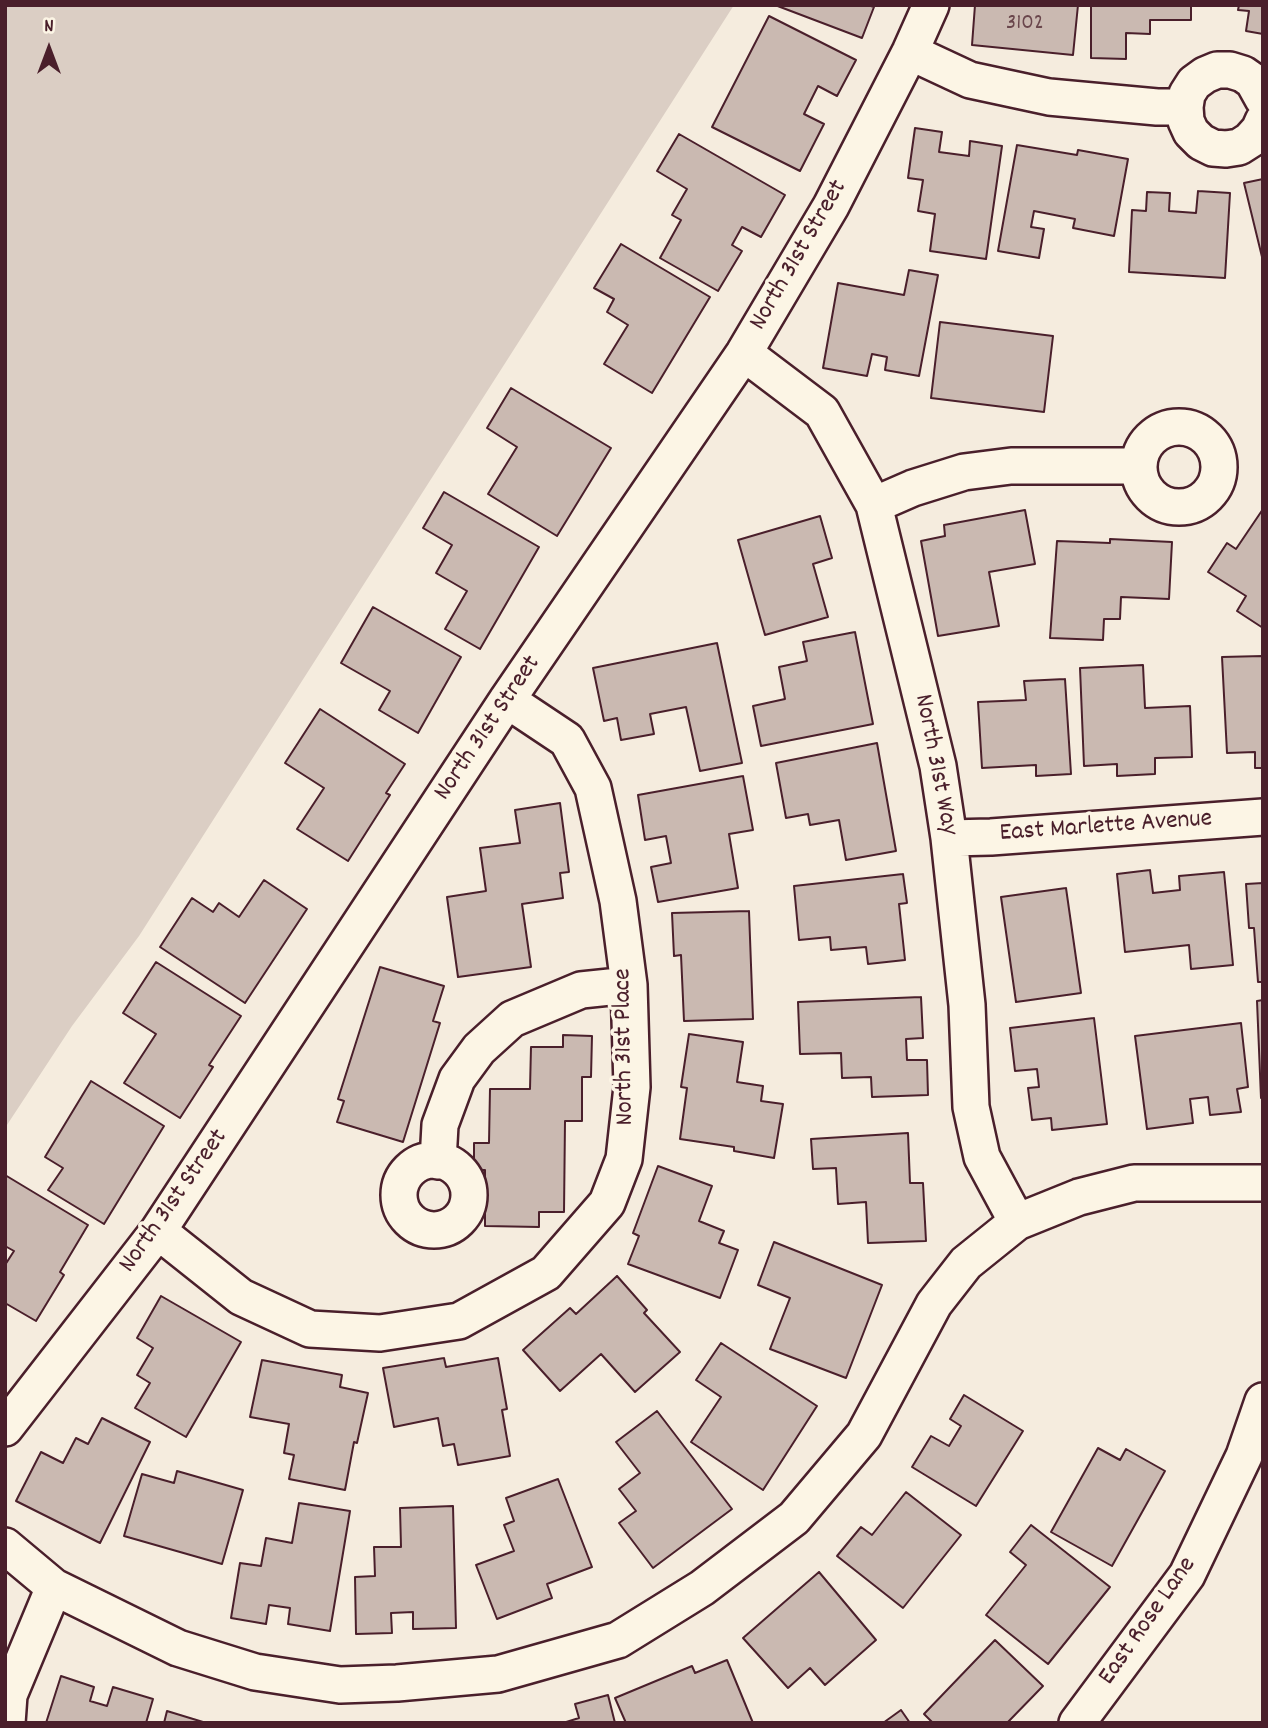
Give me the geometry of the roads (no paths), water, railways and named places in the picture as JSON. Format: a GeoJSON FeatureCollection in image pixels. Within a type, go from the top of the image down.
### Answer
{"type":"FeatureCollection","features":[{"type":"Feature","properties":{"kind":"street","name":"North 31st Street"},"geometry":{"type":"LineString","coordinates":[[5,1428],[158,1231],[507,700],[744,353],[831,206],[910,52],[931,5]]}},
{"type":"Feature","properties":{"kind":"street"},"geometry":{"type":"LineString","coordinates":[[910,52],[970,80],[1049,97],[1185,107]]}},
{"type":"Feature","properties":{"kind":"street"},"geometry":{"type":"LineString","coordinates":[[1263,99],[1254,81],[1243,74],[1217,70],[1194,83],[1187,94],[1185,107],[1186,121],[1191,132],[1201,142],[1213,148],[1239,147],[1250,140],[1263,121]]}},
{"type":"Feature","properties":{"kind":"street","name":"North 31st Way"},"geometry":{"type":"LineString","coordinates":[[744,353],[822,412],[874,505],[938,766],[949,838],[967,1005],[971,1107],[982,1157],[1017,1222]]}},
{"type":"Feature","properties":{"kind":"street"},"geometry":{"type":"LineString","coordinates":[[874,505],[912,488],[964,472],[1012,466],[1139,466]]}},
{"type":"Feature","properties":{"kind":"street","name":"North 31st Place"},"geometry":{"type":"LineString","coordinates":[[158,1231],[241,1297],[310,1329],[380,1333],[460,1321],[546,1273],[607,1203],[624,1159],[632,1087],[629,985],[618,901],[593,788],[567,740],[507,700]]}},
{"type":"Feature","properties":{"kind":"street","name":"East Marlette Avenue"},"geometry":{"type":"LineString","coordinates":[[949,838],[1263,817]]}},
{"type":"Feature","properties":{"kind":"street"},"geometry":{"type":"LineString","coordinates":[[438,1161],[440,1125],[457,1079],[479,1049],[512,1019],[581,990],[629,985]]}},
{"type":"Feature","properties":{"kind":"street"},"geometry":{"type":"LineString","coordinates":[[5,1546],[54,1587],[178,1648],[255,1672],[340,1685],[397,1683],[498,1674],[618,1640],[702,1588],[794,1517],[864,1435],[934,1304],[966,1263],[1017,1222],[1079,1197],[1134,1183],[1263,1183]]}},
{"type":"Feature","properties":{"kind":"street","name":"East Rose Lane"},"geometry":{"type":"LineString","coordinates":[[1077,1723],[1187,1575],[1254,1460],[1263,1401]]}},
{"type":"Feature","properties":{"kind":"street"},"geometry":{"type":"LineString","coordinates":[[7,1723],[9,1695],[54,1587]]}}]}
